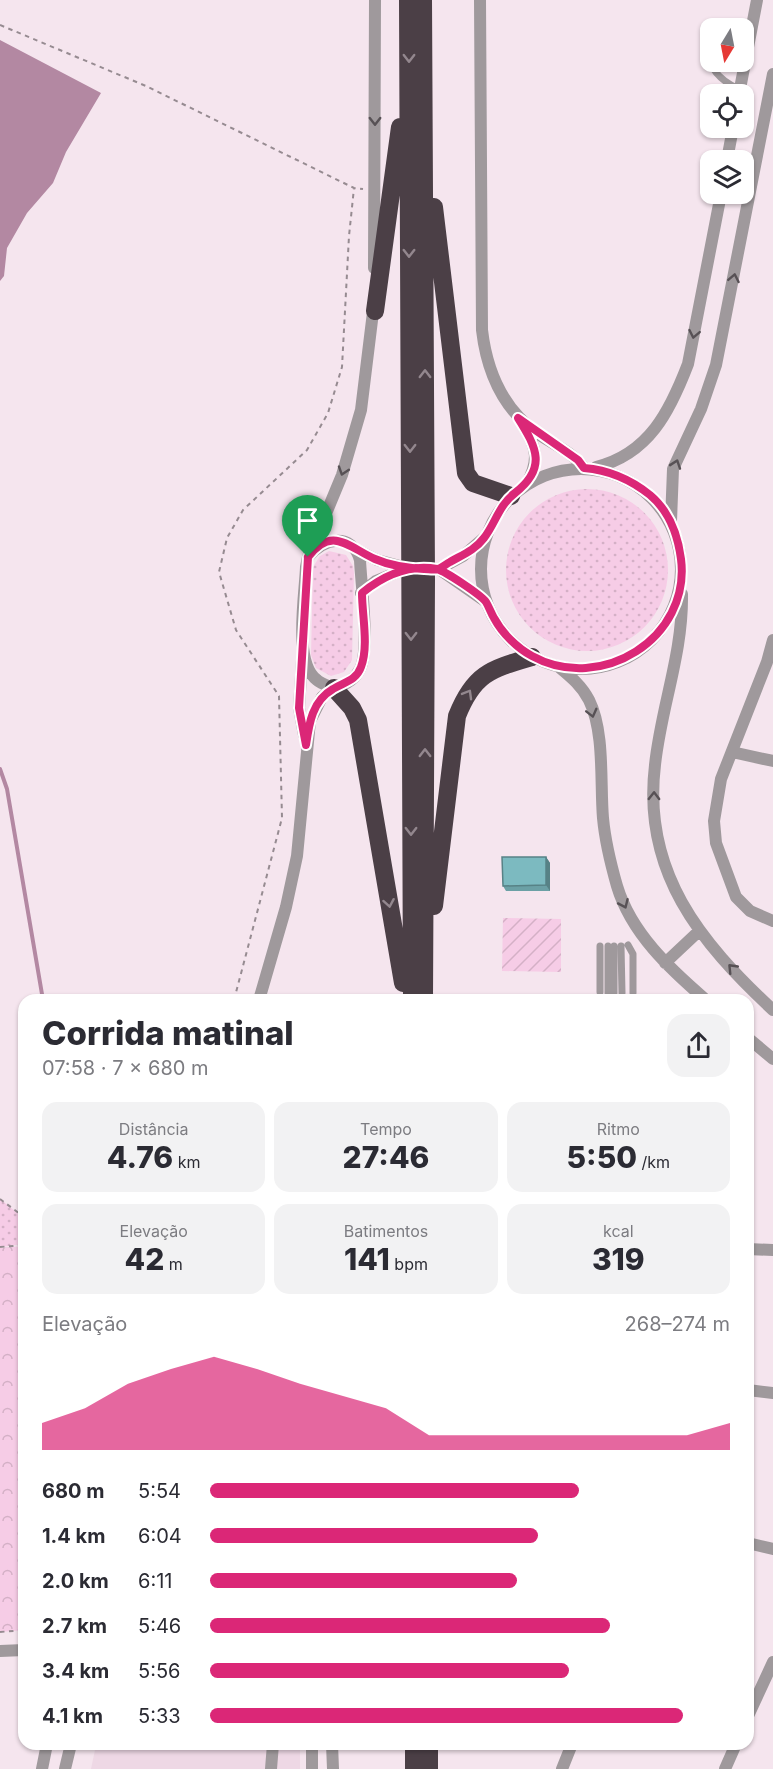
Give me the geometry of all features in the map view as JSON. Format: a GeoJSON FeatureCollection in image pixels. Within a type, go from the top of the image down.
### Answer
{"type":"FeatureCollection","features":[{"type":"Feature","properties":{"kind":"highway"},"geometry":{"type":"LineString","coordinates":[[408,0],[420,569],[425,994]]}},
{"type":"Feature","properties":{"kind":"highway"},"geometry":{"type":"LineString","coordinates":[[412,994],[420,569],[423,0]]}},
{"type":"Feature","properties":{"kind":"highway"},"geometry":{"type":"LineString","coordinates":[[375,311],[388,233],[399,134],[409,90]]}},
{"type":"Feature","properties":{"kind":"highway"},"geometry":{"type":"LineString","coordinates":[[424,120],[466,472],[473,483],[511,496]]}},
{"type":"Feature","properties":{"kind":"highway"},"geometry":{"type":"LineString","coordinates":[[425,994],[429,944],[458,716],[465,697],[475,682],[499,666],[532,657]]}},
{"type":"Feature","properties":{"kind":"highway"},"geometry":{"type":"LineString","coordinates":[[334,688],[352,708],[358,720],[405,994]]}},
{"type":"Feature","properties":{"kind":"highway"},"geometry":{"type":"LineString","coordinates":[[414,1750],[414,1769]]}},
{"type":"Feature","properties":{"kind":"highway"},"geometry":{"type":"LineString","coordinates":[[429,1750],[429,1769]]}},
{"type":"Feature","properties":{"kind":"street"},"geometry":{"type":"LineString","coordinates":[[306,745],[299,708],[308,557],[342,475],[361,410],[375,311],[375,0]]}},
{"type":"Feature","properties":{"kind":"street"},"geometry":{"type":"LineString","coordinates":[[480,0],[482,330],[485,360],[509,409],[518,418],[588,468],[632,482],[653,498],[670,521],[679,543],[682,626],[654,766],[654,809],[666,873],[698,932],[771,1006]]}},
{"type":"Feature","properties":{"kind":"street"},"geometry":{"type":"LineString","coordinates":[[754,18],[757,0]]}},
{"type":"Feature","properties":{"kind":"street"},"geometry":{"type":"LineString","coordinates":[[670,521],[673,470],[701,409],[716,365],[773,74]]}},
{"type":"Feature","properties":{"kind":"street"},"geometry":{"type":"LineString","coordinates":[[681,584],[668,620],[653,640],[633,655],[609,665],[584,669],[559,667],[532,657],[511,641],[494,620],[485,601],[480,570],[485,537],[492,522],[511,496],[527,483],[557,471],[609,464],[638,448],[663,419],[678,391],[688,364],[719,204]]}},
{"type":"Feature","properties":{"kind":"street"},"geometry":{"type":"LineString","coordinates":[[518,418],[534,443],[537,456],[535,468],[527,483]]}},
{"type":"Feature","properties":{"kind":"street"},"geometry":{"type":"LineString","coordinates":[[362,593],[376,581],[463,556],[485,537]]}},
{"type":"Feature","properties":{"kind":"street"},"geometry":{"type":"LineString","coordinates":[[308,557],[322,543],[332,540],[342,541],[377,560],[420,569],[485,601]]}},
{"type":"Feature","properties":{"kind":"street"},"geometry":{"type":"LineString","coordinates":[[262,994],[286,907],[297,856],[306,745],[312,712],[322,698],[334,688],[353,680],[361,668],[364,653],[362,593],[357,550]]}},
{"type":"Feature","properties":{"kind":"street"},"geometry":{"type":"LineString","coordinates":[[773,640],[716,799],[716,843],[736,897],[750,911],[773,921]]}},
{"type":"Feature","properties":{"kind":"street"},"geometry":{"type":"LineString","coordinates":[[302,653],[307,668],[316,680],[334,688]]}},
{"type":"Feature","properties":{"kind":"street"},"geometry":{"type":"LineString","coordinates":[[559,667],[576,681],[590,701],[597,733],[604,821],[617,886],[626,910],[665,963],[699,994]]}},
{"type":"Feature","properties":{"kind":"street"},"geometry":{"type":"LineString","coordinates":[[732,752],[773,761]]}},
{"type":"Feature","properties":{"kind":"street"},"geometry":{"type":"LineString","coordinates":[[665,963],[698,932]]}},
{"type":"Feature","properties":{"kind":"street"},"geometry":{"type":"LineString","coordinates":[[754,1043],[773,1059]]}},
{"type":"Feature","properties":{"kind":"street"},"geometry":{"type":"LineString","coordinates":[[754,1249],[773,1250]]}},
{"type":"Feature","properties":{"kind":"street"},"geometry":{"type":"LineString","coordinates":[[754,1391],[773,1393]]}},
{"type":"Feature","properties":{"kind":"street"},"geometry":{"type":"LineString","coordinates":[[754,1544],[773,1549]]}},
{"type":"Feature","properties":{"kind":"street"},"geometry":{"type":"LineString","coordinates":[[0,1652],[18,1650]]}},
{"type":"Feature","properties":{"kind":"street"},"geometry":{"type":"LineString","coordinates":[[754,1703],[773,1662]]}},
{"type":"Feature","properties":{"kind":"street"},"geometry":{"type":"LineString","coordinates":[[42,1769],[45,1750]]}},
{"type":"Feature","properties":{"kind":"street"},"geometry":{"type":"LineString","coordinates":[[65,1769],[70,1750]]}},
{"type":"Feature","properties":{"kind":"street"},"geometry":{"type":"LineString","coordinates":[[271,1769],[273,1750]]}},
{"type":"Feature","properties":{"kind":"street"},"geometry":{"type":"LineString","coordinates":[[312,1750],[312,1769]]}},
{"type":"Feature","properties":{"kind":"street"},"geometry":{"type":"LineString","coordinates":[[332,1750],[333,1769]]}},
{"type":"Feature","properties":{"kind":"street"},"geometry":{"type":"LineString","coordinates":[[562,1769],[570,1750]]}},
{"type":"Feature","properties":{"kind":"street"},"geometry":{"type":"LineString","coordinates":[[725,1769],[733,1750]]}},
{"type":"Feature","properties":{"kind":"lane"},"geometry":{"type":"LineString","coordinates":[[714,72],[728,84]]}},
{"type":"Feature","properties":{"kind":"lane"},"geometry":{"type":"LineString","coordinates":[[600,992],[614,946]]}},
{"type":"Feature","properties":{"kind":"lane"},"geometry":{"type":"LineString","coordinates":[[614,946],[614,993],[614,946]]}},
{"type":"Feature","properties":{"kind":"lane"},"geometry":{"type":"LineString","coordinates":[[614,946],[633,954],[633,993]]}},
{"type":"Feature","properties":{"kind":"path"},"geometry":{"type":"LineString","coordinates":[[0,25],[146,86],[354,188],[375,191]]}},
{"type":"Feature","properties":{"kind":"path"},"geometry":{"type":"LineString","coordinates":[[236,994],[282,818],[279,696],[236,630],[219,572],[227,538],[243,510],[307,450],[328,413],[342,367],[354,188]]}},
{"type":"Feature","properties":{"kind":"path"},"geometry":{"type":"LineString","coordinates":[[0,1198],[18,1212]]}},
{"type":"Feature","properties":{"kind":"path"},"geometry":{"type":"LineString","coordinates":[[0,1247],[18,1246]]}},
{"type":"Feature","properties":{"kind":"path"},"geometry":{"type":"LineString","coordinates":[[0,1632],[18,1630]]}},
{"type":"Feature","properties":{"kind":"shaded area"},"geometry":{"type":"Polygon","coordinates":[[[0,40],[101,93],[66,152],[53,183],[27,213],[7,248],[4,276],[0,281],[0,40]]]}},
{"type":"Feature","properties":{"kind":"shaded area"},"geometry":{"type":"Polygon","coordinates":[[[95,1750],[300,1750],[300,1769],[91,1769],[95,1750]]]}},
{"type":"Feature","properties":{"kind":"green space"},"geometry":{"type":"Polygon","coordinates":[[[587,489],[618,495],[644,513],[662,539],[668,570],[662,601],[644,627],[618,645],[587,651],[556,645],[530,627],[512,601],[506,570],[512,539],[530,513],[556,495],[587,489]]]}},
{"type":"Feature","properties":{"kind":"green space"},"geometry":{"type":"Polygon","coordinates":[[[329,551],[346,555],[353,566],[354,573],[352,660],[344,672],[331,676],[316,668],[311,655],[313,567],[320,556],[329,551]]]}},
{"type":"Feature","properties":{"kind":"green space"},"geometry":{"type":"Polygon","coordinates":[[[503,918],[561,919],[561,972],[502,971],[503,918]]]}},
{"type":"Feature","properties":{"kind":"green space"},"geometry":{"type":"Polygon","coordinates":[[[0,1199],[18,1213],[18,1245],[0,1247],[0,1199]]]}},
{"type":"Feature","properties":{"kind":"green space"},"geometry":{"type":"Polygon","coordinates":[[[18,1246],[18,1630],[0,1632],[0,1248],[18,1246]]]}},
{"type":"Feature","properties":{"kind":"building"},"geometry":{"type":"Polygon","coordinates":[[[502,857],[546,857],[546,885],[503,886],[502,857]]]}},
{"type":"Feature","properties":{"kind":"waterway"},"geometry":{"type":"LineString","coordinates":[[0,769],[7,789],[42,994]]}},
{"type":"Feature","properties":{"kind":"route"},"geometry":{"type":"LineString","coordinates":[[308,557],[299,708],[306,745],[312,712],[322,698],[334,688],[353,680],[361,668],[364,653],[362,593],[376,581],[407,568],[439,569],[485,601],[494,620],[511,641],[532,657],[559,667],[584,669],[609,665],[633,655],[653,640],[668,620],[676,603],[682,570],[679,543],[670,521],[653,498],[632,482],[609,472],[584,468],[578,460],[518,418],[534,443],[537,456],[535,468],[527,483],[511,496],[492,522],[485,537],[463,556],[448,562],[439,569],[407,568],[377,560],[357,550],[351,544],[332,540],[322,543],[308,557]]}}]}
